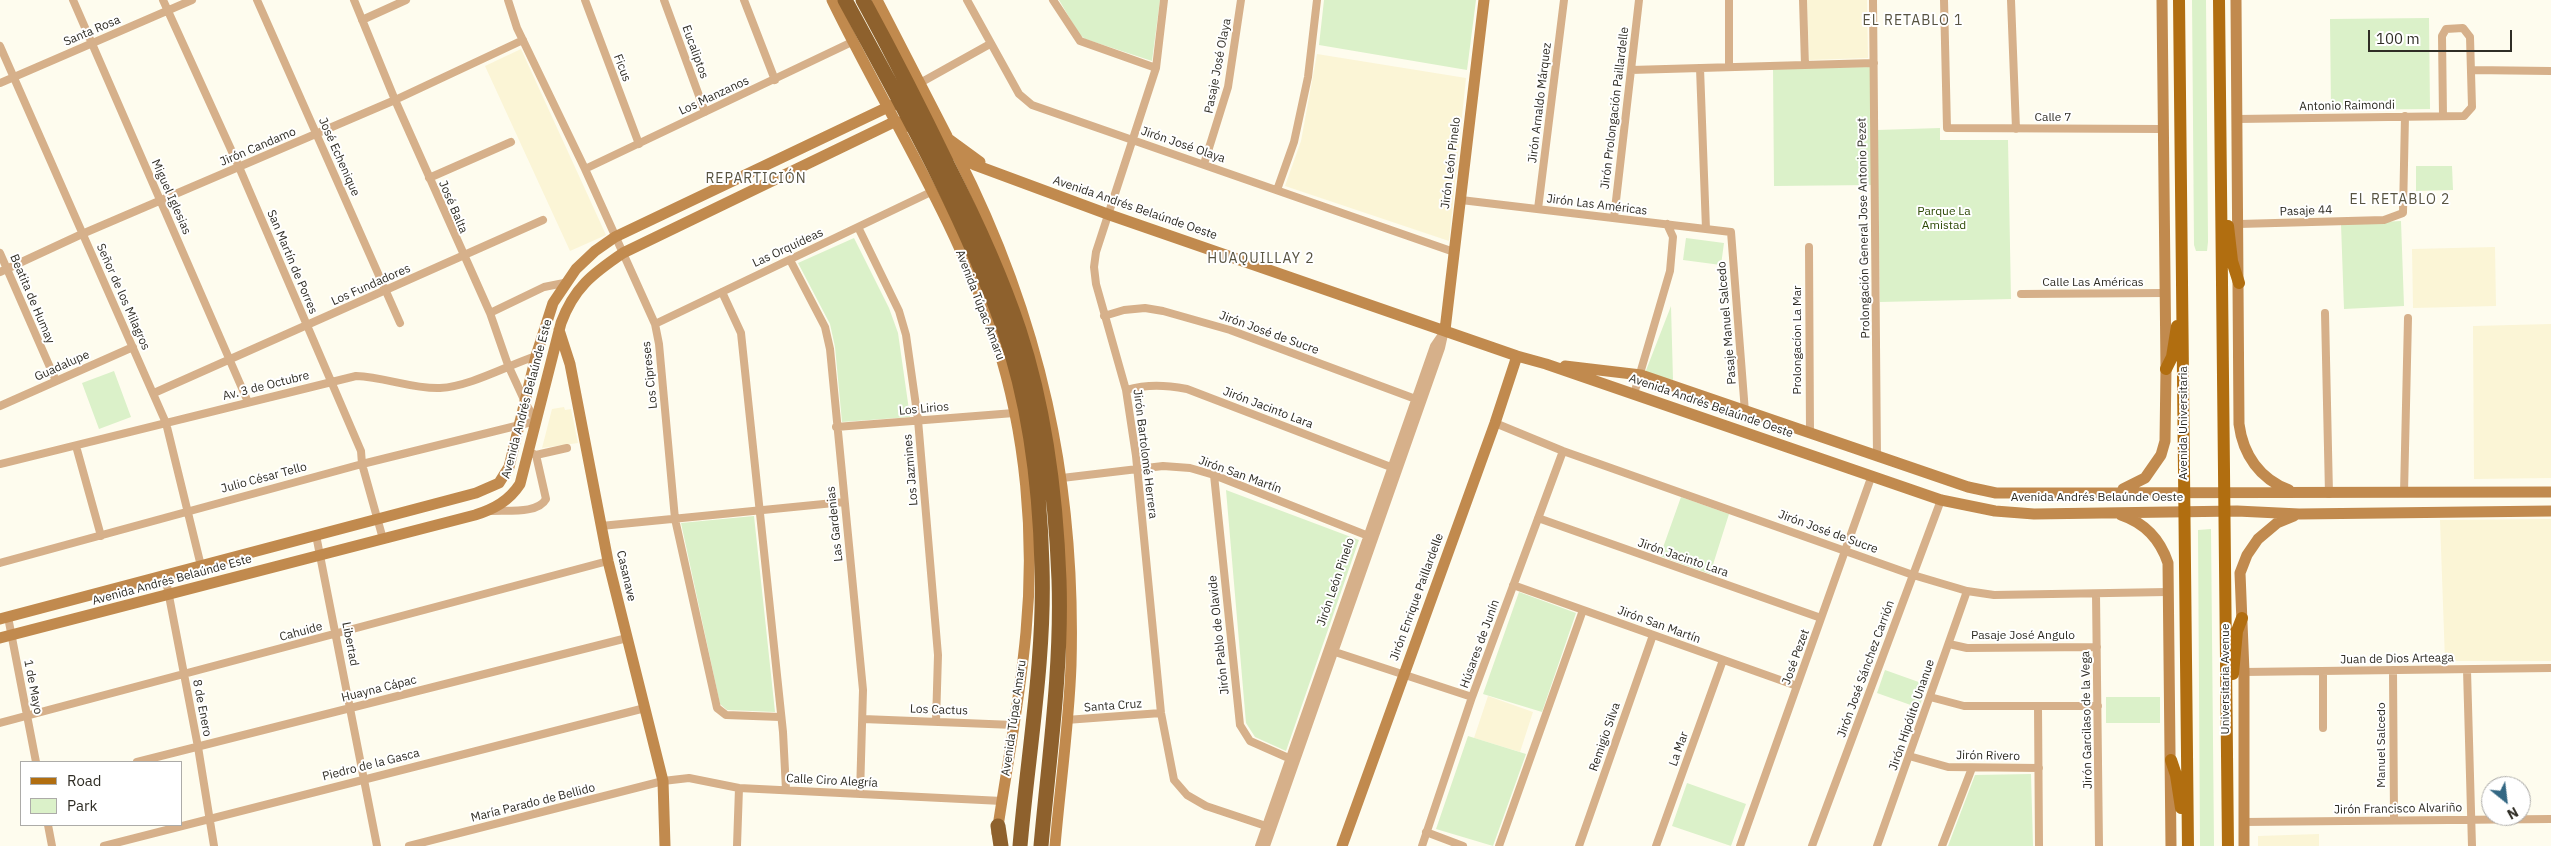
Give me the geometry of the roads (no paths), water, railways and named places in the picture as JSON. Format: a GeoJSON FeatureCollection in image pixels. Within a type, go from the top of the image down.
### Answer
{"type":"FeatureCollection","features":[{"type":"Feature","properties":{"kind":"highway","name":"Avenida Túpac Amaru"},"geometry":{"type":"LineString","coordinates":[[845,0],[895,105],[944,144],[989,252],[1019,331],[1035,394],[1050,478],[1057,549],[1059,612],[1057,663],[1041,846]]}},
{"type":"Feature","properties":{"kind":"highway","name":"Avenida Túpac Amaru"},"geometry":{"type":"LineString","coordinates":[[863,0],[921,126],[944,188],[1004,330],[1022,400],[1034,459],[1040,524],[1042,596],[1020,846]]}},
{"type":"Feature","properties":{"kind":"highway"},"geometry":{"type":"LineString","coordinates":[[998,826],[1001,846]]}},
{"type":"Feature","properties":{"kind":"main road","name":"Avenida Universitaria"},"geometry":{"type":"LineString","coordinates":[[2179,0],[2188,844]]}},
{"type":"Feature","properties":{"kind":"main road"},"geometry":{"type":"LineString","coordinates":[[2219,0],[2225,511]]}},
{"type":"Feature","properties":{"kind":"main road"},"geometry":{"type":"LineString","coordinates":[[2220,198],[2227,213],[2232,261],[2238,283]]}},
{"type":"Feature","properties":{"kind":"main road"},"geometry":{"type":"LineString","coordinates":[[2166,368],[2172,357],[2183,302]]}},
{"type":"Feature","properties":{"kind":"main road","name":"Universitaria Avenue"},"geometry":{"type":"LineString","coordinates":[[2225,511],[2228,846]]}},
{"type":"Feature","properties":{"kind":"main road"},"geometry":{"type":"LineString","coordinates":[[2226,688],[2233,673],[2237,631],[2242,618]]}},
{"type":"Feature","properties":{"kind":"main road"},"geometry":{"type":"LineString","coordinates":[[2170,760],[2176,775],[2184,834],[2188,844]]}},
{"type":"Feature","properties":{"kind":"street","name":"Miguel Iglesias"},"geometry":{"type":"LineString","coordinates":[[73,0],[248,402]]}},
{"type":"Feature","properties":{"kind":"street","name":"San Martín de Porres"},"geometry":{"type":"LineString","coordinates":[[163,0],[239,167],[361,451],[362,464],[383,539]]}},
{"type":"Feature","properties":{"kind":"street","name":"Santa Rosa"},"geometry":{"type":"LineString","coordinates":[[0,83],[192,0]]}},
{"type":"Feature","properties":{"kind":"street","name":"José Echenique"},"geometry":{"type":"LineString","coordinates":[[257,0],[400,323]]}},
{"type":"Feature","properties":{"kind":"street","name":"José Balta"},"geometry":{"type":"LineString","coordinates":[[354,0],[394,100],[462,256],[490,313],[508,365],[536,421]]}},
{"type":"Feature","properties":{"kind":"street"},"geometry":{"type":"LineString","coordinates":[[362,20],[406,0]]}},
{"type":"Feature","properties":{"kind":"street","name":"Los Cipreses"},"geometry":{"type":"LineString","coordinates":[[508,0],[523,40],[585,169],[655,324],[659,344],[675,519],[717,708],[726,715],[780,717]]}},
{"type":"Feature","properties":{"kind":"street","name":"Ficus"},"geometry":{"type":"LineString","coordinates":[[585,0],[639,144]]}},
{"type":"Feature","properties":{"kind":"street","name":"Eucaliptos"},"geometry":{"type":"LineString","coordinates":[[664,0],[705,112]]}},
{"type":"Feature","properties":{"kind":"street"},"geometry":{"type":"LineString","coordinates":[[744,0],[775,80]]}},
{"type":"Feature","properties":{"kind":"street","name":"Avenida Túpac Amaru"},"geometry":{"type":"LineString","coordinates":[[832,0],[852,42],[895,105],[896,121],[966,264],[996,340],[1014,413],[1024,479],[1029,558],[1026,632],[995,846]]}},
{"type":"Feature","properties":{"kind":"street","name":"Avenida Túpac Amaru"},"geometry":{"type":"LineString","coordinates":[[877,0],[920,83],[944,144]]}},
{"type":"Feature","properties":{"kind":"street","name":"Jirón José Olaya"},"geometry":{"type":"LineString","coordinates":[[967,0],[1019,94],[1032,105],[1134,139],[1449,251]]}},
{"type":"Feature","properties":{"kind":"street"},"geometry":{"type":"LineString","coordinates":[[1054,0],[1080,42],[1156,68]]}},
{"type":"Feature","properties":{"kind":"street","name":"Jirón Bartolomé Herrera"},"geometry":{"type":"LineString","coordinates":[[1164,0],[1156,68],[1110,215],[1096,252],[1094,267],[1104,316],[1126,390],[1137,470],[1161,713],[1174,780],[1187,796],[1206,806],[1269,826]]}},
{"type":"Feature","properties":{"kind":"street","name":"Pasaje José Olaya"},"geometry":{"type":"LineString","coordinates":[[1204,164],[1228,87],[1241,0]]}},
{"type":"Feature","properties":{"kind":"street"},"geometry":{"type":"LineString","coordinates":[[1277,190],[1294,142],[1308,77],[1317,0]]}},
{"type":"Feature","properties":{"kind":"street","name":"Jirón León Pinelo"},"geometry":{"type":"LineString","coordinates":[[1259,846],[1269,826],[1419,400],[1444,339],[1449,251],[1461,200],[1484,0]]}},
{"type":"Feature","properties":{"kind":"street","name":"Jirón Arnaldo Márquez"},"geometry":{"type":"LineString","coordinates":[[1538,209],[1564,0]]}},
{"type":"Feature","properties":{"kind":"street","name":"Jirón Prolongación Paillardelle"},"geometry":{"type":"LineString","coordinates":[[1614,218],[1639,0]]}},
{"type":"Feature","properties":{"kind":"street"},"geometry":{"type":"LineString","coordinates":[[1729,0],[1729,67]]}},
{"type":"Feature","properties":{"kind":"street"},"geometry":{"type":"LineString","coordinates":[[1803,0],[1805,65]]}},
{"type":"Feature","properties":{"kind":"street","name":"Prolongación General Jose Antonio Pezet"},"geometry":{"type":"LineString","coordinates":[[1873,0],[1877,456]]}},
{"type":"Feature","properties":{"kind":"street","name":"Calle 7"},"geometry":{"type":"LineString","coordinates":[[1944,0],[1946,125],[1950,130],[2162,129]]}},
{"type":"Feature","properties":{"kind":"street"},"geometry":{"type":"LineString","coordinates":[[2011,0],[2016,129]]}},
{"type":"Feature","properties":{"kind":"street","name":"Avenida Universitaria"},"geometry":{"type":"LineString","coordinates":[[2116,491],[2145,478],[2161,455],[2165,441],[2162,0]]}},
{"type":"Feature","properties":{"kind":"street"},"geometry":{"type":"LineString","coordinates":[[2236,0],[2240,436],[2248,456],[2265,477],[2276,485],[2298,493]]}},
{"type":"Feature","properties":{"kind":"street"},"geometry":{"type":"LineString","coordinates":[[2443,116],[2443,31],[2463,28],[2468,32],[2470,37],[2471,70],[2551,70]]}},
{"type":"Feature","properties":{"kind":"street","name":"Jirón Candamo"},"geometry":{"type":"LineString","coordinates":[[3,270],[82,234],[394,100],[523,40]]}},
{"type":"Feature","properties":{"kind":"street","name":"Los Manzanos"},"geometry":{"type":"LineString","coordinates":[[585,169],[852,42]]}},
{"type":"Feature","properties":{"kind":"street"},"geometry":{"type":"LineString","coordinates":[[920,83],[990,44]]}},
{"type":"Feature","properties":{"kind":"street","name":"Señor de los Milagros"},"geometry":{"type":"LineString","coordinates":[[0,46],[166,423],[201,566]]}},
{"type":"Feature","properties":{"kind":"street"},"geometry":{"type":"LineString","coordinates":[[1631,70],[1874,63]]}},
{"type":"Feature","properties":{"kind":"street"},"geometry":{"type":"LineString","coordinates":[[1700,68],[1706,229]]}},
{"type":"Feature","properties":{"kind":"street","name":"Antonio Raimondi"},"geometry":{"type":"LineString","coordinates":[[2237,119],[2457,117],[2469,112],[2472,107],[2471,70]]}},
{"type":"Feature","properties":{"kind":"street","name":"Avenida Andrés Belaúnde Este"},"geometry":{"type":"LineString","coordinates":[[4,618],[476,492],[499,483],[509,467],[547,318],[564,283],[595,251],[616,237],[895,105]]}},
{"type":"Feature","properties":{"kind":"street","name":"Pasaje 44"},"geometry":{"type":"LineString","coordinates":[[2239,224],[2384,220],[2403,213],[2405,116]]}},
{"type":"Feature","properties":{"kind":"street"},"geometry":{"type":"LineString","coordinates":[[896,121],[921,126]]}},
{"type":"Feature","properties":{"kind":"street","name":"Avenida Andrés Belaúnde Este"},"geometry":{"type":"LineString","coordinates":[[0,638],[487,512],[513,496],[533,453],[536,421],[559,330],[569,302],[583,283],[622,253],[896,121]]}},
{"type":"Feature","properties":{"kind":"street"},"geometry":{"type":"LineString","coordinates":[[429,178],[511,142]]}},
{"type":"Feature","properties":{"kind":"street","name":"Avenida Andrés Belaúnde Oeste"},"geometry":{"type":"LineString","coordinates":[[944,144],[958,158],[1110,215],[1941,500],[1995,511],[2034,514],[2225,511],[2300,514],[2551,511]]}},
{"type":"Feature","properties":{"kind":"street","name":"Avenida Andrés Belaúnde Oeste"},"geometry":{"type":"LineString","coordinates":[[944,144],[998,174]]}},
{"type":"Feature","properties":{"kind":"street"},"geometry":{"type":"LineString","coordinates":[[958,158],[992,232],[1026,321],[1048,399],[1062,478],[1070,556],[1071,666],[1055,846]]}},
{"type":"Feature","properties":{"kind":"street","name":"Las Orquídeas"},"geometry":{"type":"LineString","coordinates":[[655,324],[931,192]]}},
{"type":"Feature","properties":{"kind":"street","name":"Jirón Las Américas"},"geometry":{"type":"LineString","coordinates":[[1461,200],[1730,232]]}},
{"type":"Feature","properties":{"kind":"street","name":"Los Fundadores"},"geometry":{"type":"LineString","coordinates":[[154,393],[543,220]]}},
{"type":"Feature","properties":{"kind":"street"},"geometry":{"type":"LineString","coordinates":[[1634,394],[1670,271],[1673,237],[1667,224]]}},
{"type":"Feature","properties":{"kind":"street","name":"Los Jazmines"},"geometry":{"type":"LineString","coordinates":[[858,227],[903,323],[918,420],[938,655],[936,722]]}},
{"type":"Feature","properties":{"kind":"street","name":"Pasaje Manuel Salcedo"},"geometry":{"type":"LineString","coordinates":[[1730,232],[1745,412]]}},
{"type":"Feature","properties":{"kind":"street","name":"Prolongacíon La Mar"},"geometry":{"type":"LineString","coordinates":[[1809,247],[1810,434]]}},
{"type":"Feature","properties":{"kind":"street","name":"Beatita de Humay"},"geometry":{"type":"LineString","coordinates":[[0,253],[3,270],[56,382]]}},
{"type":"Feature","properties":{"kind":"street","name":"Las Gardenias"},"geometry":{"type":"LineString","coordinates":[[790,260],[828,335],[863,690],[860,794]]}},
{"type":"Feature","properties":{"kind":"street"},"geometry":{"type":"LineString","coordinates":[[490,313],[544,287],[564,283]]}},
{"type":"Feature","properties":{"kind":"street"},"geometry":{"type":"LineString","coordinates":[[722,292],[741,333],[786,790]]}},
{"type":"Feature","properties":{"kind":"street","name":"Calle Las Américas"},"geometry":{"type":"LineString","coordinates":[[2021,294],[2164,294]]}},
{"type":"Feature","properties":{"kind":"street","name":"Jirón José de Sucre"},"geometry":{"type":"LineString","coordinates":[[1104,316],[1124,310],[1145,308],[1163,311],[1230,330],[1419,400]]}},
{"type":"Feature","properties":{"kind":"street"},"geometry":{"type":"LineString","coordinates":[[2325,313],[2329,494]]}},
{"type":"Feature","properties":{"kind":"street","name":"Casanave"},"geometry":{"type":"LineString","coordinates":[[547,318],[557,324],[570,364],[608,561],[663,781],[665,846]]}},
{"type":"Feature","properties":{"kind":"street"},"geometry":{"type":"LineString","coordinates":[[2404,493],[2408,318]]}},
{"type":"Feature","properties":{"kind":"street","name":"Guadalupe"},"geometry":{"type":"LineString","coordinates":[[0,406],[133,347]]}},
{"type":"Feature","properties":{"kind":"street","name":"Av. 3 de Octubre"},"geometry":{"type":"LineString","coordinates":[[0,464],[331,381],[356,376],[376,376],[417,386],[439,388],[458,385],[536,356]]}},
{"type":"Feature","properties":{"kind":"street","name":"Jirón Enrique Paillardelle"},"geometry":{"type":"LineString","coordinates":[[1342,846],[1495,423],[1517,356]]}},
{"type":"Feature","properties":{"kind":"street","name":"Avenida Andrés Belaúnde Oeste"},"geometry":{"type":"LineString","coordinates":[[1546,364],[1641,375],[1968,488],[1996,493],[2116,491],[2225,491],[2329,494],[2551,492]]}},
{"type":"Feature","properties":{"kind":"street","name":"Jirón Jacinto Lara"},"geometry":{"type":"LineString","coordinates":[[1126,390],[1144,385],[1166,385],[1187,389],[1395,468]]}},
{"type":"Feature","properties":{"kind":"street","name":"Los Lirios"},"geometry":{"type":"LineString","coordinates":[[836,427],[1014,413]]}},
{"type":"Feature","properties":{"kind":"street","name":"Julio César Tello"},"geometry":{"type":"LineString","coordinates":[[0,563],[362,464],[536,421]]}},
{"type":"Feature","properties":{"kind":"street","name":"Jirón José de Sucre"},"geometry":{"type":"LineString","coordinates":[[1495,423],[1562,451],[1913,575],[1967,591],[1994,594],[2167,592]]}},
{"type":"Feature","properties":{"kind":"street"},"geometry":{"type":"LineString","coordinates":[[76,446],[101,536]]}},
{"type":"Feature","properties":{"kind":"street"},"geometry":{"type":"LineString","coordinates":[[487,512],[536,508],[543,505],[546,499],[533,453],[567,448]]}},
{"type":"Feature","properties":{"kind":"street","name":"Húsares de Junín"},"geometry":{"type":"LineString","coordinates":[[1422,846],[1472,697],[1562,451]]}},
{"type":"Feature","properties":{"kind":"street","name":"Jirón San Martín"},"geometry":{"type":"LineString","coordinates":[[1062,478],[1163,466],[1190,468],[1214,475],[1371,536]]}},
{"type":"Feature","properties":{"kind":"street","name":"Jirón Pablo de Olavide"},"geometry":{"type":"LineString","coordinates":[[1214,475],[1240,725],[1250,741],[1292,760]]}},
{"type":"Feature","properties":{"kind":"street","name":"José Pezet"},"geometry":{"type":"LineString","coordinates":[[1743,845],[1872,475]]}},
{"type":"Feature","properties":{"kind":"street"},"geometry":{"type":"LineString","coordinates":[[2060,492],[2058,502],[2060,513]]}},
{"type":"Feature","properties":{"kind":"street"},"geometry":{"type":"LineString","coordinates":[[2033,493],[2035,503],[2034,514]]}},
{"type":"Feature","properties":{"kind":"street"},"geometry":{"type":"LineString","coordinates":[[2373,513],[2371,504],[2374,493]]}},
{"type":"Feature","properties":{"kind":"street"},"geometry":{"type":"LineString","coordinates":[[2345,514],[2348,504],[2346,494]]}},
{"type":"Feature","properties":{"kind":"street","name":"Jirón José Sánchez Carrión"},"geometry":{"type":"LineString","coordinates":[[1812,846],[1941,500]]}},
{"type":"Feature","properties":{"kind":"street"},"geometry":{"type":"LineString","coordinates":[[601,526],[844,502]]}},
{"type":"Feature","properties":{"kind":"street"},"geometry":{"type":"LineString","coordinates":[[2114,512],[2143,526],[2164,550],[2168,563],[2171,846]]}},
{"type":"Feature","properties":{"kind":"street"},"geometry":{"type":"LineString","coordinates":[[2244,846],[2244,672],[2240,573],[2247,555],[2265,532],[2277,523],[2300,514]]}},
{"type":"Feature","properties":{"kind":"street","name":"Jirón Jacinto Lara"},"geometry":{"type":"LineString","coordinates":[[1538,518],[1822,618]]}},
{"type":"Feature","properties":{"kind":"street","name":"Libertad"},"geometry":{"type":"LineString","coordinates":[[316,535],[362,778],[377,846]]}},
{"type":"Feature","properties":{"kind":"street","name":"Cahuide"},"geometry":{"type":"LineString","coordinates":[[0,723],[608,561]]}},
{"type":"Feature","properties":{"kind":"street","name":"8 de Enero"},"geometry":{"type":"LineString","coordinates":[[165,575],[185,674],[214,846]]}},
{"type":"Feature","properties":{"kind":"street","name":"Jirón San Martín"},"geometry":{"type":"LineString","coordinates":[[1514,585],[1797,686]]}},
{"type":"Feature","properties":{"kind":"street","name":"Jirón Hipólito Unanue"},"geometry":{"type":"LineString","coordinates":[[1877,846],[1967,591]]}},
{"type":"Feature","properties":{"kind":"street","name":"Jirón Garcilaso de la Vega"},"geometry":{"type":"LineString","coordinates":[[2096,594],[2099,846]]}},
{"type":"Feature","properties":{"kind":"street"},"geometry":{"type":"LineString","coordinates":[[1499,846],[1584,610]]}},
{"type":"Feature","properties":{"kind":"street","name":"1 de Mayo"},"geometry":{"type":"LineString","coordinates":[[4,618],[12,635],[36,761]]}},
{"type":"Feature","properties":{"kind":"street","name":"Remigio Silva"},"geometry":{"type":"LineString","coordinates":[[1579,846],[1653,635]]}},
{"type":"Feature","properties":{"kind":"street","name":"Huayna Cápac"},"geometry":{"type":"LineString","coordinates":[[141,761],[627,638]]}},
{"type":"Feature","properties":{"kind":"street","name":"Pasaje José Angulo"},"geometry":{"type":"LineString","coordinates":[[1948,644],[1967,648],[2097,647]]}},
{"type":"Feature","properties":{"kind":"street"},"geometry":{"type":"LineString","coordinates":[[1331,651],[1404,673],[1472,697]]}},
{"type":"Feature","properties":{"kind":"street","name":"La Mar"},"geometry":{"type":"LineString","coordinates":[[1656,846],[1723,660]]}},
{"type":"Feature","properties":{"kind":"street","name":"Juan de Dios Arteaga"},"geometry":{"type":"LineString","coordinates":[[2244,672],[2551,668]]}},
{"type":"Feature","properties":{"kind":"street","name":"Manuel Salcedo"},"geometry":{"type":"LineString","coordinates":[[2393,670],[2394,820]]}},
{"type":"Feature","properties":{"kind":"street"},"geometry":{"type":"LineString","coordinates":[[2467,670],[2472,846]]}},
{"type":"Feature","properties":{"kind":"street"},"geometry":{"type":"LineString","coordinates":[[2323,672],[2323,728]]}},
{"type":"Feature","properties":{"kind":"street"},"geometry":{"type":"LineString","coordinates":[[1930,697],[1964,706],[2098,706]]}},
{"type":"Feature","properties":{"kind":"street"},"geometry":{"type":"LineString","coordinates":[[2038,706],[2039,846]]}},
{"type":"Feature","properties":{"kind":"street","name":"Piedro de la Gasca"},"geometry":{"type":"LineString","coordinates":[[182,826],[362,778],[645,708]]}},
{"type":"Feature","properties":{"kind":"street","name":"Santa Cruz"},"geometry":{"type":"LineString","coordinates":[[1066,720],[1161,713]]}},
{"type":"Feature","properties":{"kind":"street","name":"Los Cactus"},"geometry":{"type":"LineString","coordinates":[[863,719],[1014,725]]}},
{"type":"Feature","properties":{"kind":"street","name":"Jirón Rivero"},"geometry":{"type":"LineString","coordinates":[[1909,756],[1948,766],[2038,768]]}},
{"type":"Feature","properties":{"kind":"street"},"geometry":{"type":"LineString","coordinates":[[1942,846],[1972,768]]}},
{"type":"Feature","properties":{"kind":"street","name":"Calle Ciro Alegría"},"geometry":{"type":"LineString","coordinates":[[663,781],[689,778],[739,788],[1002,802]]}},
{"type":"Feature","properties":{"kind":"street","name":"María Parado de Bellido"},"geometry":{"type":"LineString","coordinates":[[409,846],[663,781]]}},
{"type":"Feature","properties":{"kind":"street"},"geometry":{"type":"LineString","coordinates":[[737,846],[739,788]]}},
{"type":"Feature","properties":{"kind":"street","name":"Jirón Francisco Alvariño"},"geometry":{"type":"LineString","coordinates":[[2244,822],[2551,819]]}},
{"type":"Feature","properties":{"kind":"street"},"geometry":{"type":"LineString","coordinates":[[48,826],[52,846]]}},
{"type":"Feature","properties":{"kind":"street","name":"Piedro de la Gasca"},"geometry":{"type":"LineString","coordinates":[[104,846],[182,826]]}},
{"type":"Feature","properties":{"kind":"street","name":"Jirón León Pinelo"},"geometry":{"type":"LineString","coordinates":[[1266,846],[1269,826]]}},
{"type":"Feature","properties":{"kind":"street"},"geometry":{"type":"LineString","coordinates":[[1426,832],[1463,846]]}},
{"type":"Feature","properties":{"kind":"district","name":"EL RETABLO 1"},"geometry":{"type":"Point","coordinates":[1913,21]}},
{"type":"Feature","properties":{"kind":"district","name":"REPARTICIÓN"},"geometry":{"type":"Point","coordinates":[756,179]}},
{"type":"Feature","properties":{"kind":"district","name":"EL RETABLO 2"},"geometry":{"type":"Point","coordinates":[2400,200]}},
{"type":"Feature","properties":{"kind":"district","name":"HUAQUILLAY 2"},"geometry":{"type":"Point","coordinates":[1261,259]}},
{"type":"Feature","properties":{"kind":"park label","name":"Parque La Amistad"},"geometry":{"type":"Point","coordinates":[1944,219]}}]}
